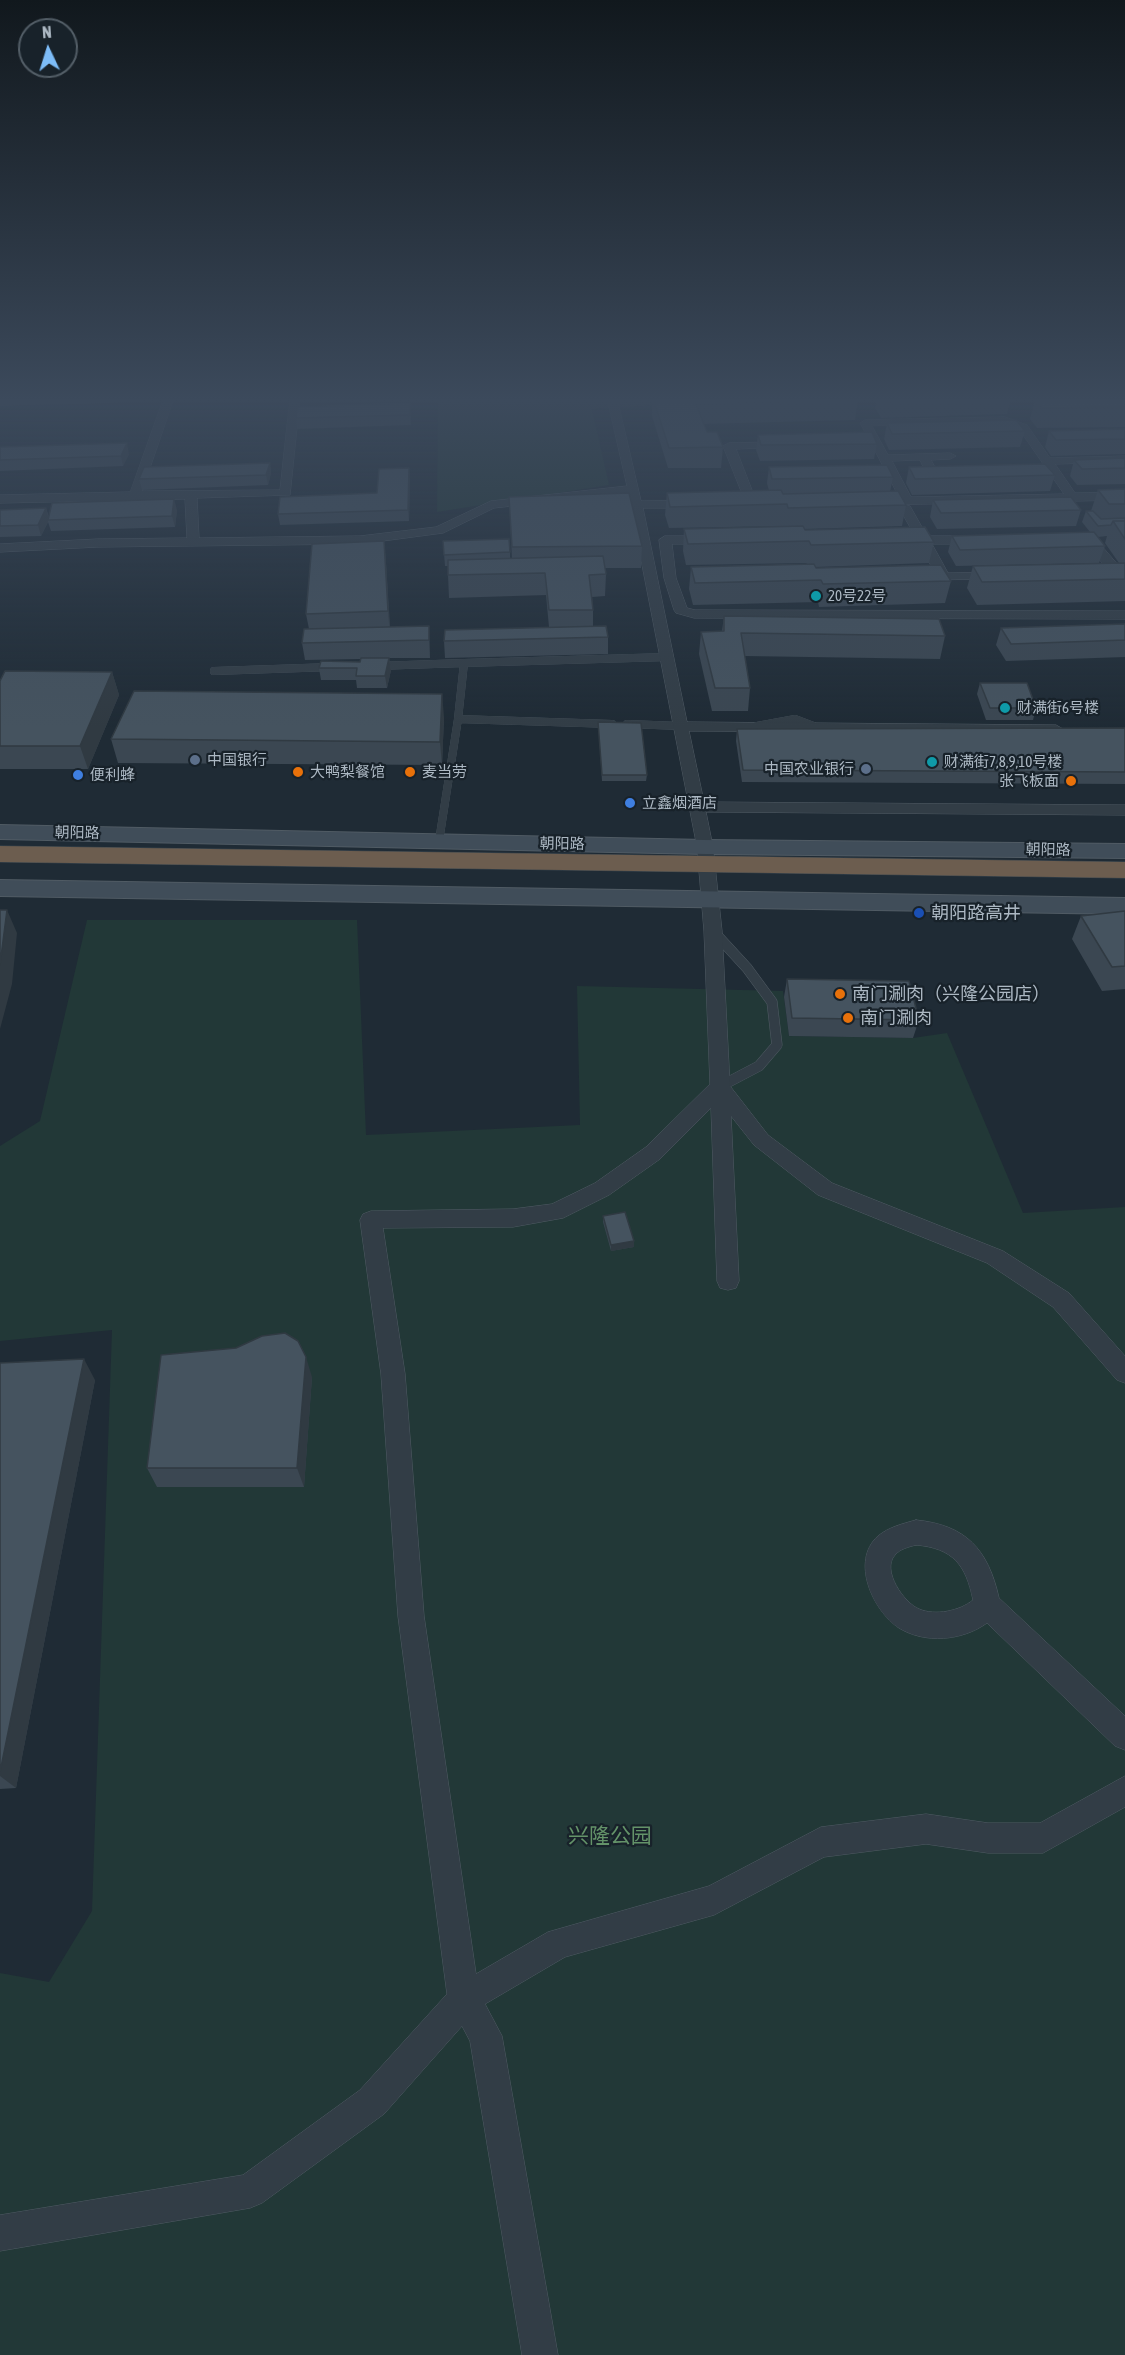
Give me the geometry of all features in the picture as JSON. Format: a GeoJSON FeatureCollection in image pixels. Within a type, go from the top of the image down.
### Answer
{"type":"FeatureCollection","features":[{"type":"Feature","properties":{"kind":"highway","name":"朝阳路"},"geometry":{"type":"LineString","coordinates":[[0,854],[1125,885]]}},
{"type":"Feature","properties":{"kind":"highway","name":"朝阳路"},"geometry":{"type":"LineString","coordinates":[[0,869],[708,873],[1125,870]]}},
{"type":"Feature","properties":{"kind":"street"},"geometry":{"type":"LineString","coordinates":[[192,508],[193,542]]}},
{"type":"Feature","properties":{"kind":"street"},"geometry":{"type":"LineString","coordinates":[[0,548],[98,543],[360,540],[439,530],[485,508]]}},
{"type":"Feature","properties":{"kind":"street"},"geometry":{"type":"LineString","coordinates":[[638,508],[651,578],[673,625],[667,657],[708,873],[728,1281]]}},
{"type":"Feature","properties":{"kind":"street"},"geometry":{"type":"LineString","coordinates":[[908,508],[944,577]]}},
{"type":"Feature","properties":{"kind":"street"},"geometry":{"type":"LineString","coordinates":[[1078,523],[1122,576]]}},
{"type":"Feature","properties":{"kind":"street"},"geometry":{"type":"LineString","coordinates":[[724,540],[665,540],[676,578],[681,610],[694,614],[1125,615]]}},
{"type":"Feature","properties":{"kind":"street"},"geometry":{"type":"LineString","coordinates":[[888,540],[995,540]]}},
{"type":"Feature","properties":{"kind":"street"},"geometry":{"type":"LineString","coordinates":[[1066,540],[1090,540]]}},
{"type":"Feature","properties":{"kind":"street"},"geometry":{"type":"LineString","coordinates":[[908,577],[1014,576]]}},
{"type":"Feature","properties":{"kind":"street"},"geometry":{"type":"LineString","coordinates":[[1096,576],[1122,576]]}},
{"type":"Feature","properties":{"kind":"street"},"geometry":{"type":"LineString","coordinates":[[651,578],[676,578]]}},
{"type":"Feature","properties":{"kind":"street"},"geometry":{"type":"LineString","coordinates":[[673,625],[1125,627]]}},
{"type":"Feature","properties":{"kind":"street"},"geometry":{"type":"LineString","coordinates":[[681,726],[1066,729]]}},
{"type":"Feature","properties":{"kind":"street"},"geometry":{"type":"LineString","coordinates":[[697,807],[1125,810]]}},
{"type":"Feature","properties":{"kind":"street","name":"朝阳路"},"geometry":{"type":"LineString","coordinates":[[0,832],[439,841],[708,873],[1125,906]]}},
{"type":"Feature","properties":{"kind":"street","name":"朝阳路"},"geometry":{"type":"LineString","coordinates":[[0,888],[708,873],[1125,851]]}},
{"type":"Feature","properties":{"kind":"street"},"geometry":{"type":"LineString","coordinates":[[719,1087],[761,1140],[825,1189],[995,1257],[1061,1300],[1125,1373]]}},
{"type":"Feature","properties":{"kind":"street"},"geometry":{"type":"LineString","coordinates":[[540,2355],[486,2036],[464,1999],[411,1616],[393,1374],[371,1220],[513,1218],[555,1212],[602,1189],[653,1153],[719,1087]]}},
{"type":"Feature","properties":{"kind":"street"},"geometry":{"type":"LineString","coordinates":[[987,1605],[1125,1736]]}},
{"type":"Feature","properties":{"kind":"street"},"geometry":{"type":"LineString","coordinates":[[0,2233],[250,2191],[372,2102],[464,1999],[559,1942],[714,1900],[821,1842],[927,1829],[988,1838],[1043,1838],[1125,1791]]}},
{"type":"Feature","properties":{"kind":"lane"},"geometry":{"type":"LineString","coordinates":[[369,666],[667,657]]}},
{"type":"Feature","properties":{"kind":"lane"},"geometry":{"type":"LineString","coordinates":[[439,841],[458,719],[464,663]]}},
{"type":"Feature","properties":{"kind":"lane"},"geometry":{"type":"LineString","coordinates":[[214,671],[345,667]]}},
{"type":"Feature","properties":{"kind":"lane"},"geometry":{"type":"LineString","coordinates":[[458,719],[681,726]]}},
{"type":"Feature","properties":{"kind":"lane"},"geometry":{"type":"LineString","coordinates":[[712,931],[747,968],[772,1002],[777,1046],[759,1066],[719,1087]]}},
{"type":"Feature","properties":{"kind":"green space"},"geometry":{"type":"Polygon","coordinates":[[[437,508],[463,508],[437,512],[437,508]]]}},
{"type":"Feature","properties":{"kind":"green space","name":"兴隆公园"},"geometry":{"type":"Polygon","coordinates":[[[87,920],[357,920],[366,1135],[580,1125],[577,986],[783,991],[789,1036],[913,1038],[947,1033],[1023,1213],[1125,1207],[1125,2355],[0,2355],[0,1973],[49,1982],[92,1911],[112,1330],[0,1341],[0,1146],[40,1121],[87,920]]]}},
{"type":"Feature","properties":{"kind":"building"},"geometry":{"type":"Polygon","coordinates":[[[46,508],[38,525],[0,526],[0,510],[46,508]]]}},
{"type":"Feature","properties":{"kind":"building"},"geometry":{"type":"Polygon","coordinates":[[[51,508],[173,508],[172,516],[48,520],[51,508]]]}},
{"type":"Feature","properties":{"kind":"building"},"geometry":{"type":"Polygon","coordinates":[[[279,508],[408,508],[408,510],[278,514],[279,508]]]}},
{"type":"Feature","properties":{"kind":"building"},"geometry":{"type":"Polygon","coordinates":[[[510,508],[633,508],[642,546],[512,547],[510,508]]]}},
{"type":"Feature","properties":{"kind":"building"},"geometry":{"type":"Polygon","coordinates":[[[938,508],[1079,508],[1081,510],[941,513],[938,508]]]}},
{"type":"Feature","properties":{"kind":"building"},"geometry":{"type":"Polygon","coordinates":[[[1086,511],[1093,511],[1101,519],[1125,518],[1125,521],[1113,521],[1111,525],[1098,526],[1086,511]]]}},
{"type":"Feature","properties":{"kind":"building"},"geometry":{"type":"Polygon","coordinates":[[[1113,521],[1125,521],[1125,539],[1113,521]]]}},
{"type":"Feature","properties":{"kind":"building"},"geometry":{"type":"Polygon","coordinates":[[[803,526],[805,530],[925,527],[934,542],[811,545],[809,541],[688,544],[684,529],[803,526]]]}},
{"type":"Feature","properties":{"kind":"building"},"geometry":{"type":"Polygon","coordinates":[[[1094,532],[1105,546],[960,550],[952,536],[1094,532]]]}},
{"type":"Feature","properties":{"kind":"building"},"geometry":{"type":"Polygon","coordinates":[[[509,539],[510,552],[444,555],[443,541],[509,539]]]}},
{"type":"Feature","properties":{"kind":"building"},"geometry":{"type":"Polygon","coordinates":[[[384,541],[388,611],[306,614],[312,544],[384,541]]]}},
{"type":"Feature","properties":{"kind":"building"},"geometry":{"type":"Polygon","coordinates":[[[603,556],[606,574],[589,575],[593,610],[549,610],[545,573],[448,575],[448,560],[603,556]]]}},
{"type":"Feature","properties":{"kind":"building"},"geometry":{"type":"Polygon","coordinates":[[[1125,563],[1125,579],[982,582],[973,566],[1125,563]]]}},
{"type":"Feature","properties":{"kind":"building"},"geometry":{"type":"Polygon","coordinates":[[[814,564],[816,568],[941,565],[951,581],[823,584],[821,580],[695,583],[691,567],[814,564]]]}},
{"type":"Feature","properties":{"kind":"building"},"geometry":{"type":"Polygon","coordinates":[[[724,616],[939,619],[945,636],[741,633],[750,688],[715,688],[701,632],[724,631],[724,616]]]}},
{"type":"Feature","properties":{"kind":"building"},"geometry":{"type":"Polygon","coordinates":[[[1125,624],[1125,640],[1011,644],[1001,628],[1125,624]]]}},
{"type":"Feature","properties":{"kind":"building"},"geometry":{"type":"Polygon","coordinates":[[[429,626],[429,640],[302,643],[304,629],[429,626]]]}},
{"type":"Feature","properties":{"kind":"building"},"geometry":{"type":"Polygon","coordinates":[[[606,626],[608,637],[444,641],[445,630],[606,626]]]}},
{"type":"Feature","properties":{"kind":"building"},"geometry":{"type":"Polygon","coordinates":[[[361,658],[389,658],[385,676],[356,676],[357,668],[319,668],[321,661],[360,662],[361,658]]]}},
{"type":"Feature","properties":{"kind":"building"},"geometry":{"type":"Polygon","coordinates":[[[5,671],[112,672],[80,746],[0,746],[0,681],[5,671]]]}},
{"type":"Feature","properties":{"kind":"building"},"geometry":{"type":"Polygon","coordinates":[[[980,683],[1027,683],[1036,708],[990,708],[980,683]]]}},
{"type":"Feature","properties":{"kind":"building"},"geometry":{"type":"Polygon","coordinates":[[[134,691],[442,694],[440,742],[111,739],[134,691]]]}},
{"type":"Feature","properties":{"kind":"building"},"geometry":{"type":"Polygon","coordinates":[[[598,722],[641,723],[647,775],[602,775],[598,722]]]}},
{"type":"Feature","properties":{"kind":"building","name":"财满街7,8,9,10号楼"},"geometry":{"type":"Polygon","coordinates":[[[1125,728],[1125,772],[743,770],[737,729],[1125,728]]]}},
{"type":"Feature","properties":{"kind":"building"},"geometry":{"type":"Polygon","coordinates":[[[0,910],[7,910],[0,965],[0,910]]]}},
{"type":"Feature","properties":{"kind":"building"},"geometry":{"type":"Polygon","coordinates":[[[1125,911],[1125,966],[1112,967],[1081,916],[1125,911]]]}},
{"type":"Feature","properties":{"kind":"building"},"geometry":{"type":"Polygon","coordinates":[[[787,979],[909,981],[919,1020],[792,1018],[787,979]]]}},
{"type":"Feature","properties":{"kind":"building"},"geometry":{"type":"Polygon","coordinates":[[[625,1212],[634,1241],[611,1245],[603,1216],[625,1212]]]}},
{"type":"Feature","properties":{"kind":"building"},"geometry":{"type":"Polygon","coordinates":[[[285,1333],[298,1341],[306,1357],[297,1468],[147,1468],[161,1355],[236,1348],[262,1336],[285,1333]]]}},
{"type":"Feature","properties":{"kind":"building"},"geometry":{"type":"Polygon","coordinates":[[[84,1359],[0,1772],[0,1363],[84,1359]]]}},
{"type":"Feature","properties":{"kind":"place","name":"20号22号"},"geometry":{"type":"Point","coordinates":[816,596]}},
{"type":"Feature","properties":{"kind":"place","name":"财满街6号楼"},"geometry":{"type":"Point","coordinates":[1005,708]}},
{"type":"Feature","properties":{"kind":"place","name":"中国银行"},"geometry":{"type":"Point","coordinates":[195,760]}},
{"type":"Feature","properties":{"kind":"place","name":"财满街7,8,9,10号楼"},"geometry":{"type":"Point","coordinates":[932,762]}},
{"type":"Feature","properties":{"kind":"place","name":"中国农业银行"},"geometry":{"type":"Point","coordinates":[866,769]}},
{"type":"Feature","properties":{"kind":"place","name":"大鸭梨餐馆"},"geometry":{"type":"Point","coordinates":[298,772]}},
{"type":"Feature","properties":{"kind":"place","name":"麦当劳"},"geometry":{"type":"Point","coordinates":[410,772]}},
{"type":"Feature","properties":{"kind":"place","name":"便利蜂"},"geometry":{"type":"Point","coordinates":[78,775]}},
{"type":"Feature","properties":{"kind":"place","name":"张飞板面"},"geometry":{"type":"Point","coordinates":[1071,781]}},
{"type":"Feature","properties":{"kind":"place","name":"立鑫烟酒店"},"geometry":{"type":"Point","coordinates":[630,803]}},
{"type":"Feature","properties":{"kind":"place","name":"朝阳路高井"},"geometry":{"type":"Point","coordinates":[919,913]}},
{"type":"Feature","properties":{"kind":"place","name":"南门涮肉（兴隆公园店）"},"geometry":{"type":"Point","coordinates":[840,994]}},
{"type":"Feature","properties":{"kind":"place","name":"南门涮肉"},"geometry":{"type":"Point","coordinates":[848,1018]}}]}
